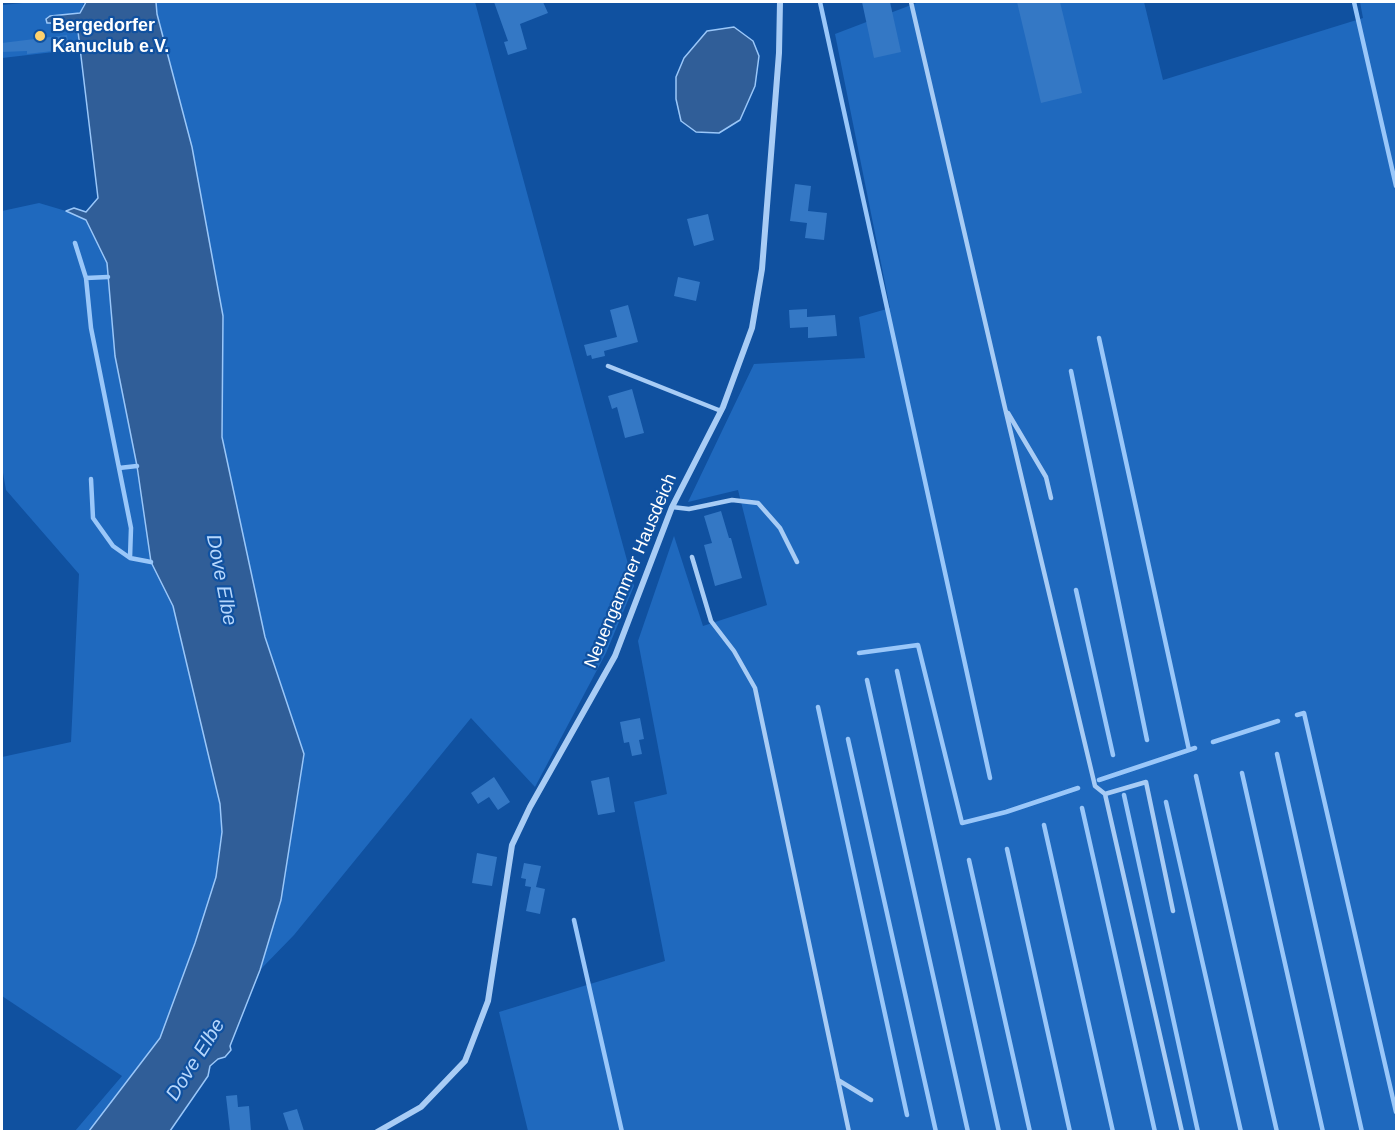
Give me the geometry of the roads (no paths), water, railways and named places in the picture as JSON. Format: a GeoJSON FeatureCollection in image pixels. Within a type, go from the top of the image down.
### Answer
{"type":"FeatureCollection","features":[{"type":"Feature","properties":{"kind":"street","name":"Neuengammer Hausdeich"},"geometry":{"type":"LineString","coordinates":[[377,1131],[421,1107],[465,1061],[488,1001],[512,845],[530,807],[615,656],[672,507],[721,411],[752,328],[762,269],[779,53],[780,2]]}},
{"type":"Feature","properties":{"kind":"lane"},"geometry":{"type":"LineString","coordinates":[[911,2],[1095,786],[1105,794],[1182,1131]]}},
{"type":"Feature","properties":{"kind":"lane"},"geometry":{"type":"LineString","coordinates":[[608,366],[721,411]]}},
{"type":"Feature","properties":{"kind":"lane"},"geometry":{"type":"LineString","coordinates":[[1005,408],[1046,477],[1051,498]]}},
{"type":"Feature","properties":{"kind":"lane"},"geometry":{"type":"LineString","coordinates":[[672,507],[689,509],[732,500],[758,503],[780,528],[797,562]]}},
{"type":"Feature","properties":{"kind":"lane"},"geometry":{"type":"LineString","coordinates":[[692,557],[711,621],[734,651],[755,688],[849,1131]]}},
{"type":"Feature","properties":{"kind":"lane"},"geometry":{"type":"LineString","coordinates":[[1105,794],[1146,782],[1173,911]]}},
{"type":"Feature","properties":{"kind":"lane"},"geometry":{"type":"LineString","coordinates":[[838,1080],[871,1100]]}},
{"type":"Feature","properties":{"kind":"water","name":"Dove Elbe"},"geometry":{"type":"Polygon","coordinates":[[[86,2],[156,2],[157,14],[192,147],[223,316],[222,437],[265,637],[304,754],[281,900],[260,970],[230,1046],[231,1050],[225,1057],[218,1059],[210,1066],[208,1076],[170,1131],[89,1131],[160,1038],[195,943],[216,877],[222,832],[220,804],[173,606],[151,562],[137,466],[115,356],[107,263],[86,220],[66,211],[74,208],[86,212],[98,198],[77,23],[47,23],[46,19],[50,16],[80,13],[86,2]]]}},
{"type":"Feature","properties":{"kind":"water"},"geometry":{"type":"Polygon","coordinates":[[[734,27],[753,41],[759,56],[755,86],[740,120],[719,133],[696,132],[681,121],[676,99],[676,77],[684,58],[707,31],[734,27]]]}},
{"type":"Feature","properties":{"kind":"waterway"},"geometry":{"type":"LineString","coordinates":[[820,2],[990,778]]}},
{"type":"Feature","properties":{"kind":"waterway"},"geometry":{"type":"LineString","coordinates":[[1354,2],[1396,186]]}},
{"type":"Feature","properties":{"kind":"waterway"},"geometry":{"type":"LineString","coordinates":[[75,243],[86,278],[91,328],[131,528],[130,558]]}},
{"type":"Feature","properties":{"kind":"waterway"},"geometry":{"type":"LineString","coordinates":[[86,278],[108,277]]}},
{"type":"Feature","properties":{"kind":"waterway"},"geometry":{"type":"LineString","coordinates":[[1099,338],[1189,750]]}},
{"type":"Feature","properties":{"kind":"waterway"},"geometry":{"type":"LineString","coordinates":[[1071,371],[1147,740]]}},
{"type":"Feature","properties":{"kind":"waterway"},"geometry":{"type":"LineString","coordinates":[[119,468],[137,466]]}},
{"type":"Feature","properties":{"kind":"waterway"},"geometry":{"type":"LineString","coordinates":[[91,479],[93,518],[113,546],[130,558],[151,562]]}},
{"type":"Feature","properties":{"kind":"waterway"},"geometry":{"type":"LineString","coordinates":[[1076,590],[1113,755]]}},
{"type":"Feature","properties":{"kind":"waterway"},"geometry":{"type":"LineString","coordinates":[[859,653],[918,645],[962,823],[1006,812],[1078,788]]}},
{"type":"Feature","properties":{"kind":"waterway"},"geometry":{"type":"LineString","coordinates":[[897,671],[999,1132]]}},
{"type":"Feature","properties":{"kind":"waterway"},"geometry":{"type":"LineString","coordinates":[[867,680],[968,1132]]}},
{"type":"Feature","properties":{"kind":"waterway"},"geometry":{"type":"LineString","coordinates":[[818,707],[907,1115]]}},
{"type":"Feature","properties":{"kind":"waterway"},"geometry":{"type":"LineString","coordinates":[[1297,715],[1304,713],[1396,1112]]}},
{"type":"Feature","properties":{"kind":"waterway"},"geometry":{"type":"LineString","coordinates":[[1213,742],[1278,721]]}},
{"type":"Feature","properties":{"kind":"waterway"},"geometry":{"type":"LineString","coordinates":[[848,739],[936,1132]]}},
{"type":"Feature","properties":{"kind":"waterway"},"geometry":{"type":"LineString","coordinates":[[1099,780],[1195,748]]}},
{"type":"Feature","properties":{"kind":"waterway"},"geometry":{"type":"LineString","coordinates":[[1277,754],[1362,1132]]}},
{"type":"Feature","properties":{"kind":"waterway"},"geometry":{"type":"LineString","coordinates":[[1242,773],[1323,1132]]}},
{"type":"Feature","properties":{"kind":"waterway"},"geometry":{"type":"LineString","coordinates":[[1196,776],[1277,1132]]}},
{"type":"Feature","properties":{"kind":"waterway"},"geometry":{"type":"LineString","coordinates":[[1124,795],[1198,1132]]}},
{"type":"Feature","properties":{"kind":"waterway"},"geometry":{"type":"LineString","coordinates":[[1166,802],[1241,1132]]}},
{"type":"Feature","properties":{"kind":"waterway"},"geometry":{"type":"LineString","coordinates":[[1082,808],[1155,1132]]}},
{"type":"Feature","properties":{"kind":"waterway"},"geometry":{"type":"LineString","coordinates":[[1044,825],[1113,1132]]}},
{"type":"Feature","properties":{"kind":"waterway"},"geometry":{"type":"LineString","coordinates":[[1007,849],[1070,1132]]}},
{"type":"Feature","properties":{"kind":"waterway"},"geometry":{"type":"LineString","coordinates":[[969,860],[1030,1132]]}},
{"type":"Feature","properties":{"kind":"waterway"},"geometry":{"type":"LineString","coordinates":[[574,920],[622,1132]]}},
{"type":"Feature","properties":{"kind":"place","name":"Bergedorfer Kanuclub e.V."},"geometry":{"type":"Point","coordinates":[40,36]}}]}
